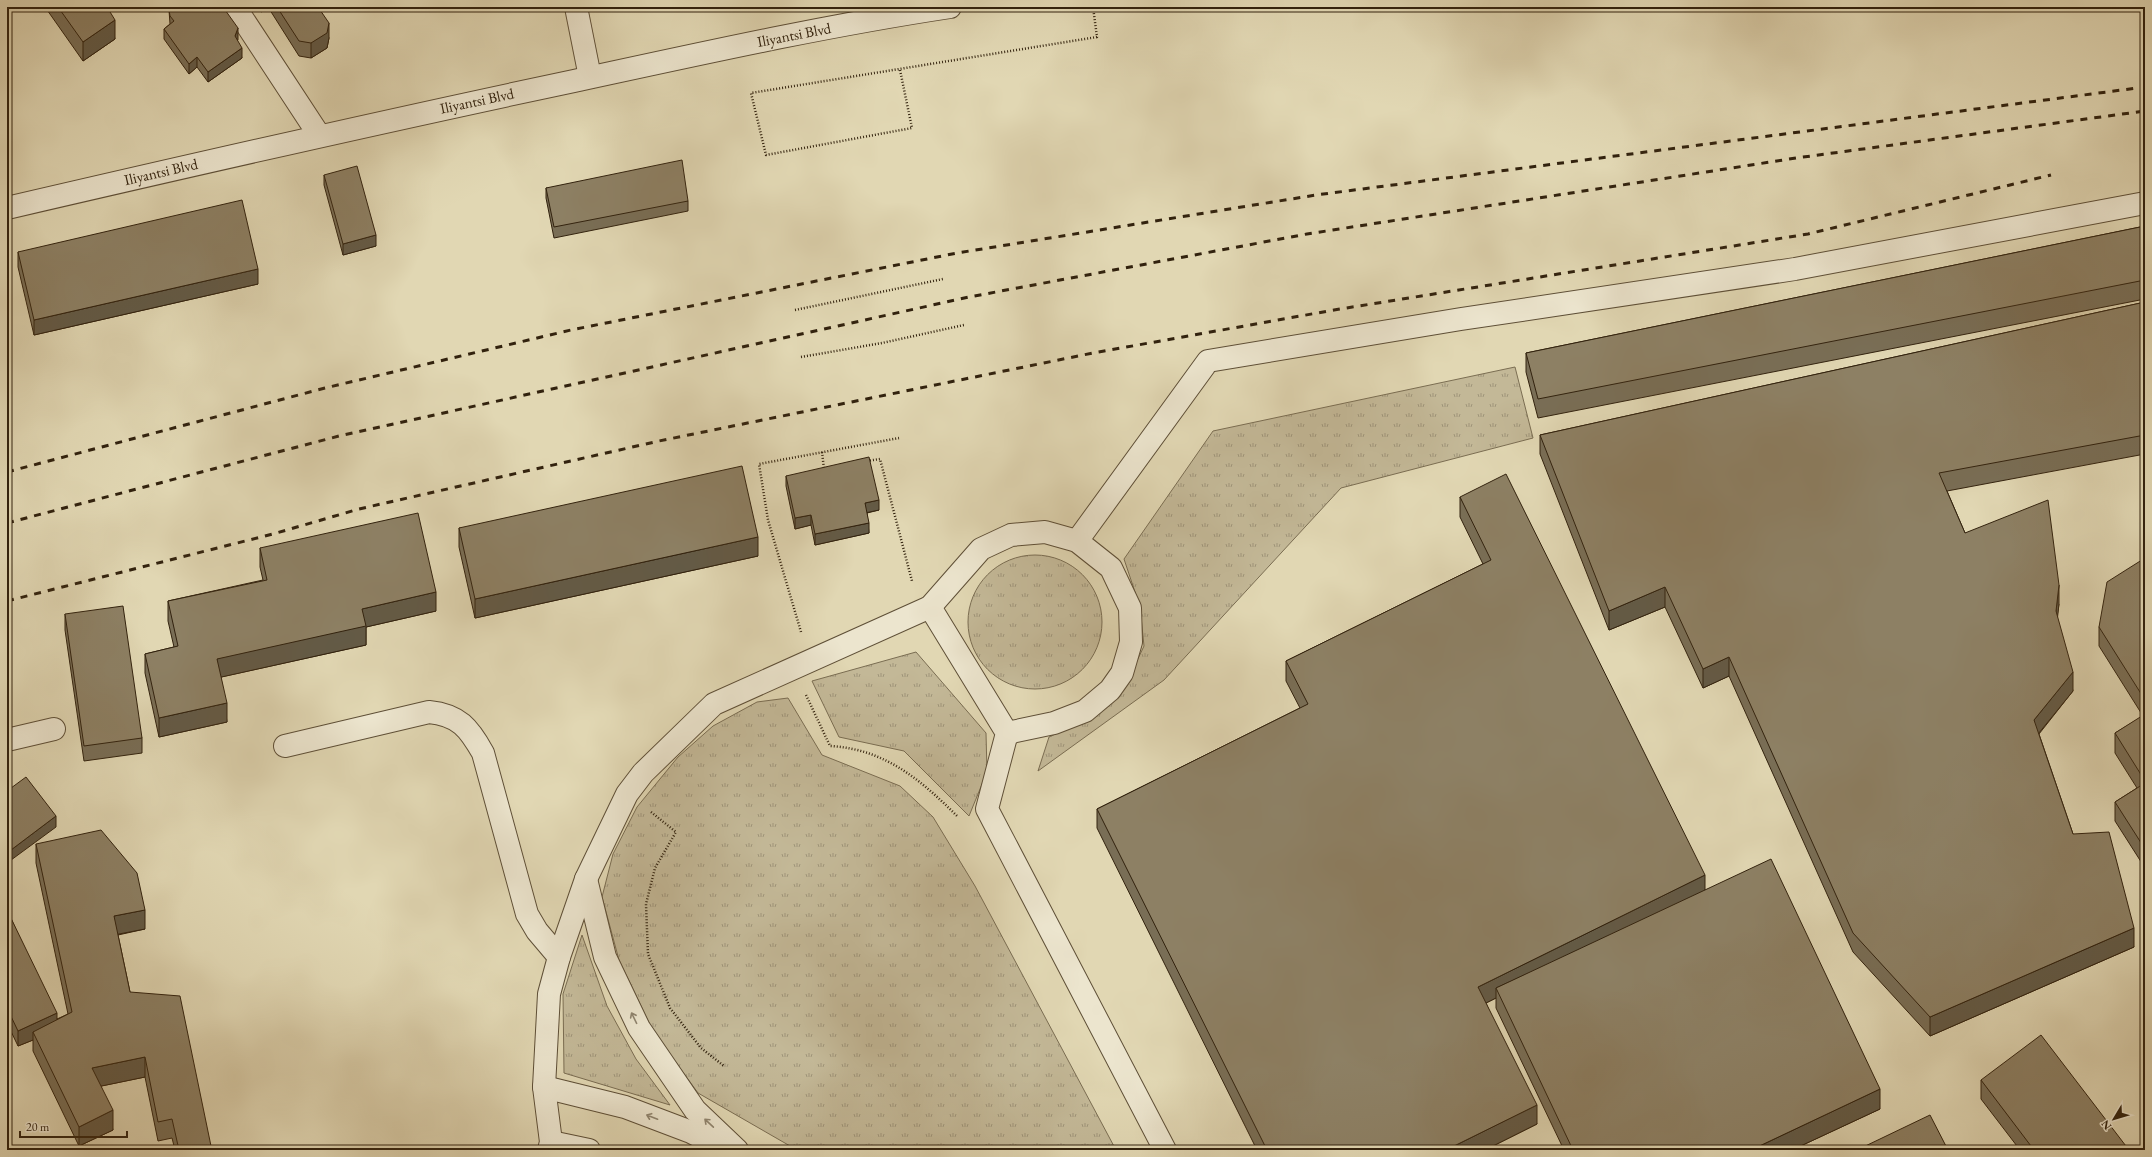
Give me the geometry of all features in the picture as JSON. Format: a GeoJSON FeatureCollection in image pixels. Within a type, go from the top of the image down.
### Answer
{"type":"FeatureCollection","features":[{"type":"Feature","properties":{"kind":"street"},"geometry":{"type":"LineString","coordinates":[[235,7],[319,135]]}},
{"type":"Feature","properties":{"kind":"street"},"geometry":{"type":"LineString","coordinates":[[576,7],[590,77]]}},
{"type":"Feature","properties":{"kind":"street","name":"Iliyantsi Blvd"},"geometry":{"type":"LineString","coordinates":[[7,208],[319,135],[812,30],[946,7]]}},
{"type":"Feature","properties":{"kind":"street"},"geometry":{"type":"LineString","coordinates":[[1077,541],[1208,361],[1461,319],[1795,269],[2145,203]]}},
{"type":"Feature","properties":{"kind":"street"},"geometry":{"type":"LineString","coordinates":[[589,1150],[550,1146],[544,1087],[548,994],[586,879],[627,794],[643,773],[714,704],[930,608],[981,549],[1011,535],[1045,532],[1077,541],[1111,568],[1130,608],[1132,642],[1122,673],[1110,690],[1085,711],[1054,723],[1007,733]]}},
{"type":"Feature","properties":{"kind":"street"},"geometry":{"type":"LineString","coordinates":[[930,608],[1007,733],[987,809],[1165,1150]]}},
{"type":"Feature","properties":{"kind":"street"},"geometry":{"type":"LineString","coordinates":[[285,746],[429,712],[446,714],[461,722],[473,735],[483,753],[527,914],[537,931],[559,957]]}},
{"type":"Feature","properties":{"kind":"street"},"geometry":{"type":"LineString","coordinates":[[7,740],[54,729]]}},
{"type":"Feature","properties":{"kind":"street"},"geometry":{"type":"LineString","coordinates":[[586,879],[605,957],[639,1028],[695,1110],[737,1150]]}},
{"type":"Feature","properties":{"kind":"street"},"geometry":{"type":"LineString","coordinates":[[544,1087],[625,1107],[691,1132],[726,1150]]}},
{"type":"Feature","properties":{"kind":"path"},"geometry":{"type":"LineString","coordinates":[[900,70],[912,128],[766,155],[750,93],[1097,37],[1093,7]]}},
{"type":"Feature","properties":{"kind":"path"},"geometry":{"type":"LineString","coordinates":[[795,310],[943,279]]}},
{"type":"Feature","properties":{"kind":"path"},"geometry":{"type":"LineString","coordinates":[[801,357],[882,343],[964,325]]}},
{"type":"Feature","properties":{"kind":"path"},"geometry":{"type":"LineString","coordinates":[[802,636],[768,520],[759,464],[899,438]]}},
{"type":"Feature","properties":{"kind":"path"},"geometry":{"type":"LineString","coordinates":[[822,452],[824,469],[831,468]]}},
{"type":"Feature","properties":{"kind":"path"},"geometry":{"type":"LineString","coordinates":[[866,462],[880,459],[913,587]]}},
{"type":"Feature","properties":{"kind":"path"},"geometry":{"type":"LineString","coordinates":[[803,689],[830,746],[846,747],[882,757],[915,779],[939,798],[963,823]]}},
{"type":"Feature","properties":{"kind":"path"},"geometry":{"type":"LineString","coordinates":[[648,810],[676,832],[655,868],[646,904],[648,954],[670,1008],[701,1048],[724,1066]]}},
{"type":"Feature","properties":{"kind":"green space"},"geometry":{"type":"Polygon","coordinates":[[[1515,367],[1533,438],[1341,488],[1164,680],[1038,771],[1049,737],[1088,719],[1126,684],[1144,646],[1140,607],[1124,559],[1213,431],[1515,367]]]}},
{"type":"Feature","properties":{"kind":"green space"},"geometry":{"type":"Polygon","coordinates":[[[1028,555],[1042,555],[1061,560],[1083,574],[1097,596],[1101,609],[1101,635],[1097,648],[1083,670],[1061,684],[1042,689],[1028,689],[1009,684],[987,670],[973,648],[968,629],[968,615],[973,596],[987,574],[1009,560],[1028,555]]]}},
{"type":"Feature","properties":{"kind":"green space"},"geometry":{"type":"Polygon","coordinates":[[[916,652],[986,733],[987,772],[969,816],[904,751],[839,737],[812,681],[916,652]]]}},
{"type":"Feature","properties":{"kind":"green space"},"geometry":{"type":"Polygon","coordinates":[[[788,698],[822,755],[900,786],[933,817],[975,886],[1116,1150],[797,1150],[698,1093],[653,1031],[619,960],[602,897],[613,854],[637,807],[678,757],[713,726],[757,702],[788,698]]]}},
{"type":"Feature","properties":{"kind":"green space"},"geometry":{"type":"Polygon","coordinates":[[[582,935],[607,1006],[636,1059],[670,1105],[564,1073],[563,994],[582,935]]]}},
{"type":"Feature","properties":{"kind":"building"},"geometry":{"type":"Polygon","coordinates":[[[58,7],[107,7],[115,20],[83,42],[58,7]]]}},
{"type":"Feature","properties":{"kind":"building"},"geometry":{"type":"Polygon","coordinates":[[[174,7],[194,9],[194,7],[223,7],[238,28],[235,36],[242,48],[208,72],[197,57],[189,64],[164,29],[174,21],[170,16],[169,10],[174,7]]]}},
{"type":"Feature","properties":{"kind":"building"},"geometry":{"type":"Polygon","coordinates":[[[277,7],[318,7],[329,23],[327,33],[311,43],[299,41],[277,7]]]}},
{"type":"Feature","properties":{"kind":"building"},"geometry":{"type":"Polygon","coordinates":[[[682,160],[688,201],[554,227],[546,188],[682,160]]]}},
{"type":"Feature","properties":{"kind":"building"},"geometry":{"type":"Polygon","coordinates":[[[357,166],[376,235],[343,244],[324,175],[357,166]]]}},
{"type":"Feature","properties":{"kind":"building"},"geometry":{"type":"Polygon","coordinates":[[[242,200],[258,269],[34,320],[18,252],[242,200]]]}},
{"type":"Feature","properties":{"kind":"building"},"geometry":{"type":"Polygon","coordinates":[[[2145,226],[2145,280],[1538,399],[1526,353],[2145,226]]]}},
{"type":"Feature","properties":{"kind":"building"},"geometry":{"type":"Polygon","coordinates":[[[2145,302],[2145,435],[1939,473],[1965,533],[2048,500],[2059,585],[2056,611],[2073,672],[2034,720],[2073,834],[2109,832],[2134,928],[1930,1017],[1853,933],[1729,657],[1703,669],[1665,587],[1609,611],[1540,435],[2145,302]]]}},
{"type":"Feature","properties":{"kind":"building"},"geometry":{"type":"Polygon","coordinates":[[[869,457],[879,500],[865,503],[869,523],[815,534],[811,515],[795,518],[786,476],[869,457]]]}},
{"type":"Feature","properties":{"kind":"building"},"geometry":{"type":"Polygon","coordinates":[[[742,466],[758,537],[475,599],[459,528],[742,466]]]}},
{"type":"Feature","properties":{"kind":"building"},"geometry":{"type":"Polygon","coordinates":[[[1506,474],[1705,875],[1478,987],[1537,1105],[1446,1150],[1267,1150],[1097,809],[1308,704],[1286,661],[1491,560],[1460,497],[1506,474]]]}},
{"type":"Feature","properties":{"kind":"building"},"geometry":{"type":"Polygon","coordinates":[[[418,513],[436,592],[362,609],[366,626],[217,659],[227,703],[159,718],[145,654],[178,646],[168,601],[267,580],[260,548],[418,513]]]}},
{"type":"Feature","properties":{"kind":"building"},"geometry":{"type":"Polygon","coordinates":[[[2145,558],[2145,700],[2099,627],[2107,582],[2145,558]]]}},
{"type":"Feature","properties":{"kind":"building"},"geometry":{"type":"Polygon","coordinates":[[[123,606],[142,738],[84,746],[65,614],[123,606]]]}},
{"type":"Feature","properties":{"kind":"building"},"geometry":{"type":"Polygon","coordinates":[[[2145,714],[2145,781],[2115,733],[2145,714]]]}},
{"type":"Feature","properties":{"kind":"building"},"geometry":{"type":"Polygon","coordinates":[[[26,777],[56,816],[7,853],[7,791],[26,777]]]}},
{"type":"Feature","properties":{"kind":"building"},"geometry":{"type":"Polygon","coordinates":[[[2145,783],[2145,849],[2115,802],[2145,783]]]}},
{"type":"Feature","properties":{"kind":"building"},"geometry":{"type":"Polygon","coordinates":[[[101,830],[137,873],[145,910],[114,916],[130,992],[180,996],[211,1146],[194,1150],[179,1150],[172,1119],[158,1122],[145,1057],[92,1068],[113,1110],[79,1127],[33,1032],[72,1012],[36,844],[101,830]]]}},
{"type":"Feature","properties":{"kind":"building"},"geometry":{"type":"Polygon","coordinates":[[[1771,859],[1880,1089],[1751,1150],[1573,1150],[1496,988],[1771,859]]]}},
{"type":"Feature","properties":{"kind":"building"},"geometry":{"type":"Polygon","coordinates":[[[7,910],[57,1013],[18,1031],[7,1008],[7,910]]]}},
{"type":"Feature","properties":{"kind":"building"},"geometry":{"type":"Polygon","coordinates":[[[2041,1035],[2129,1150],[2034,1150],[1981,1080],[2041,1035]]]}},
{"type":"Feature","properties":{"kind":"building"},"geometry":{"type":"Polygon","coordinates":[[[1930,1115],[1948,1150],[1857,1150],[1930,1115]]]}},
{"type":"Feature","properties":{"kind":"railway"},"geometry":{"type":"LineString","coordinates":[[7,472],[325,388],[571,330],[957,253],[1316,195],[2145,87]]}},
{"type":"Feature","properties":{"kind":"railway"},"geometry":{"type":"LineString","coordinates":[[7,523],[339,436],[969,297],[1307,234],[1796,158],[2145,111]]}},
{"type":"Feature","properties":{"kind":"railway"},"geometry":{"type":"LineString","coordinates":[[7,601],[273,534],[359,509],[659,441],[1093,353],[1334,310],[1808,234],[2051,175]]}}]}
